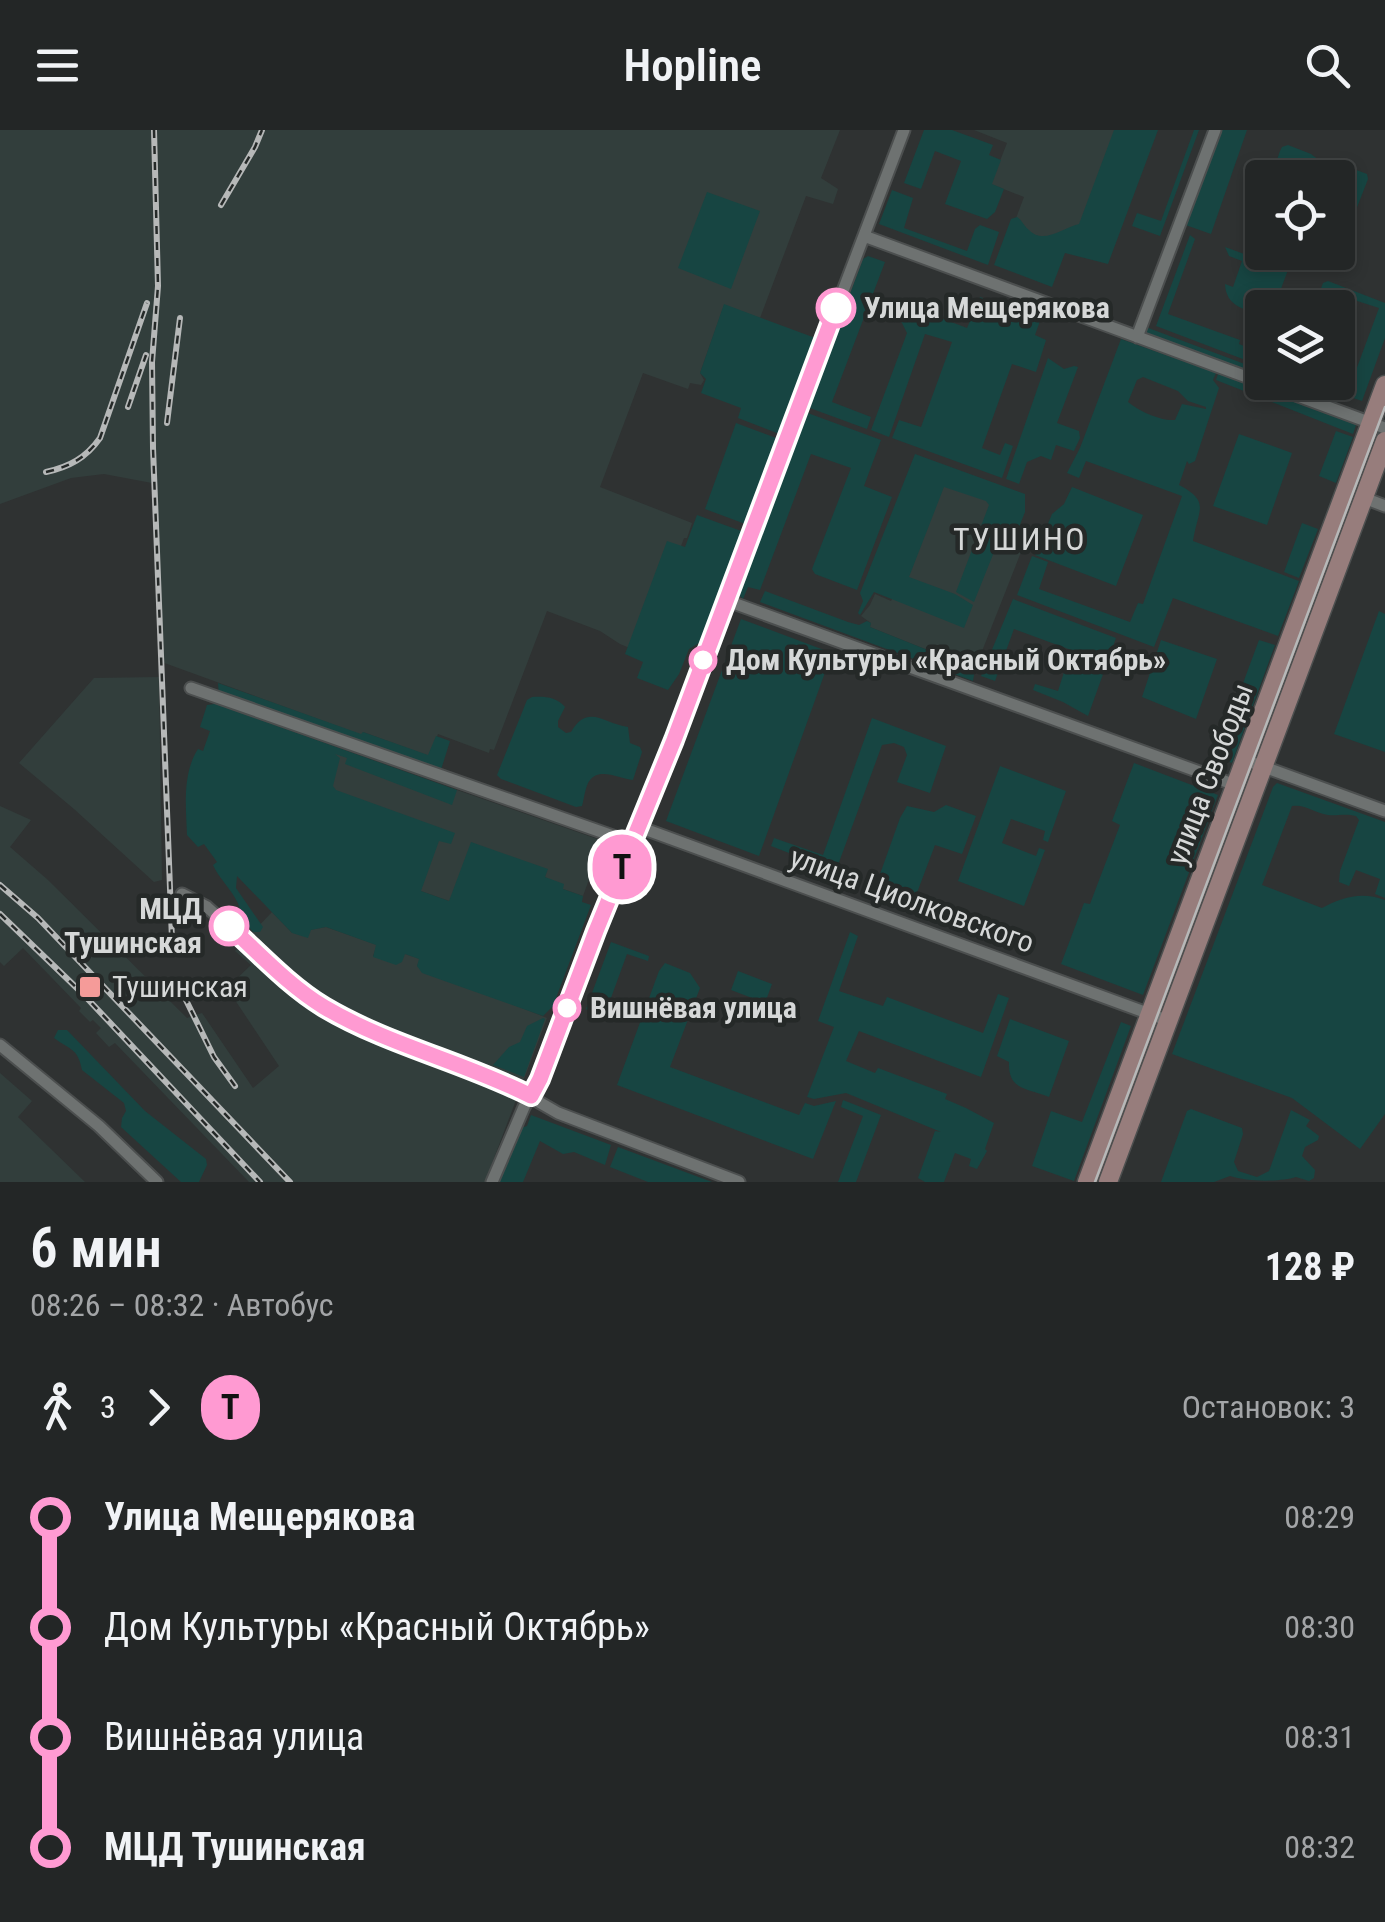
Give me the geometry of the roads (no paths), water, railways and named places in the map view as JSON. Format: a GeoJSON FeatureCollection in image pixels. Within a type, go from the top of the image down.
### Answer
{"type":"FeatureCollection","features":[{"type":"Feature","properties":{"kind":"main road","name":"улица Свободы"},"geometry":{"type":"LineString","coordinates":[[1088,1182],[1245,760],[1378,425],[1385,385]]}},
{"type":"Feature","properties":{"kind":"main road","name":"улица Свободы"},"geometry":{"type":"LineString","coordinates":[[1108,1182],[1385,441]]}},
{"type":"Feature","properties":{"kind":"street"},"geometry":{"type":"LineString","coordinates":[[492,1182],[540,1079],[639,827],[904,130]]}},
{"type":"Feature","properties":{"kind":"street"},"geometry":{"type":"LineString","coordinates":[[1137,337],[1214,130]]}},
{"type":"Feature","properties":{"kind":"street"},"geometry":{"type":"LineString","coordinates":[[864,236],[1378,425]]}},
{"type":"Feature","properties":{"kind":"street"},"geometry":{"type":"LineString","coordinates":[[1364,498],[1385,506]]}},
{"type":"Feature","properties":{"kind":"street"},"geometry":{"type":"LineString","coordinates":[[725,600],[1254,792]]}},
{"type":"Feature","properties":{"kind":"street"},"geometry":{"type":"LineString","coordinates":[[190,688],[632,842]]}},
{"type":"Feature","properties":{"kind":"street"},"geometry":{"type":"LineString","coordinates":[[1245,760],[1385,811]]}},
{"type":"Feature","properties":{"kind":"street","name":"улица Циолковского"},"geometry":{"type":"LineString","coordinates":[[639,827],[1169,1021]]}},
{"type":"Feature","properties":{"kind":"street"},"geometry":{"type":"LineString","coordinates":[[182,894],[207,907],[321,1005],[365,1028],[472,1070],[531,1096],[558,1113],[739,1182]]}},
{"type":"Feature","properties":{"kind":"street"},"geometry":{"type":"LineString","coordinates":[[0,1045],[98,1126],[157,1182]]}},
{"type":"Feature","properties":{"kind":"tram line"},"geometry":{"type":"LineString","coordinates":[[1095,1182],[1385,407]]}},
{"type":"Feature","properties":{"kind":"railway"},"geometry":{"type":"LineString","coordinates":[[154,130],[158,286],[152,362],[153,448],[172,940]]}},
{"type":"Feature","properties":{"kind":"railway"},"geometry":{"type":"LineString","coordinates":[[221,205],[262,130]]}},
{"type":"Feature","properties":{"kind":"railway"},"geometry":{"type":"LineString","coordinates":[[46,472],[76,461],[100,438],[147,303]]}},
{"type":"Feature","properties":{"kind":"railway"},"geometry":{"type":"LineString","coordinates":[[167,423],[180,318]]}},
{"type":"Feature","properties":{"kind":"railway"},"geometry":{"type":"LineString","coordinates":[[128,407],[146,355]]}},
{"type":"Feature","properties":{"kind":"railway"},"geometry":{"type":"LineString","coordinates":[[0,885],[38,918],[290,1182]]}},
{"type":"Feature","properties":{"kind":"railway"},"geometry":{"type":"LineString","coordinates":[[0,914],[83,994],[260,1182]]}},
{"type":"Feature","properties":{"kind":"railway"},"geometry":{"type":"LineString","coordinates":[[184,996],[214,1057],[235,1086]]}},
{"type":"Feature","properties":{"kind":"place","name":"Улица Мещерякова"},"geometry":{"type":"Point","coordinates":[836,308]}},
{"type":"Feature","properties":{"kind":"place","name":"Дом Культуры «Красный Октябрь»"},"geometry":{"type":"Point","coordinates":[703,660]}},
{"type":"Feature","properties":{"kind":"place","name":"МЦД Тушинская"},"geometry":{"type":"Point","coordinates":[229,926]}},
{"type":"Feature","properties":{"kind":"place","name":"Тушинская"},"geometry":{"type":"Point","coordinates":[90,987]}},
{"type":"Feature","properties":{"kind":"place","name":"Вишнёвая улица"},"geometry":{"type":"Point","coordinates":[567,1008]}},
{"type":"Feature","properties":{"kind":"district","name":"ТУШИНО"},"geometry":{"type":"Point","coordinates":[1020,539]}}]}
